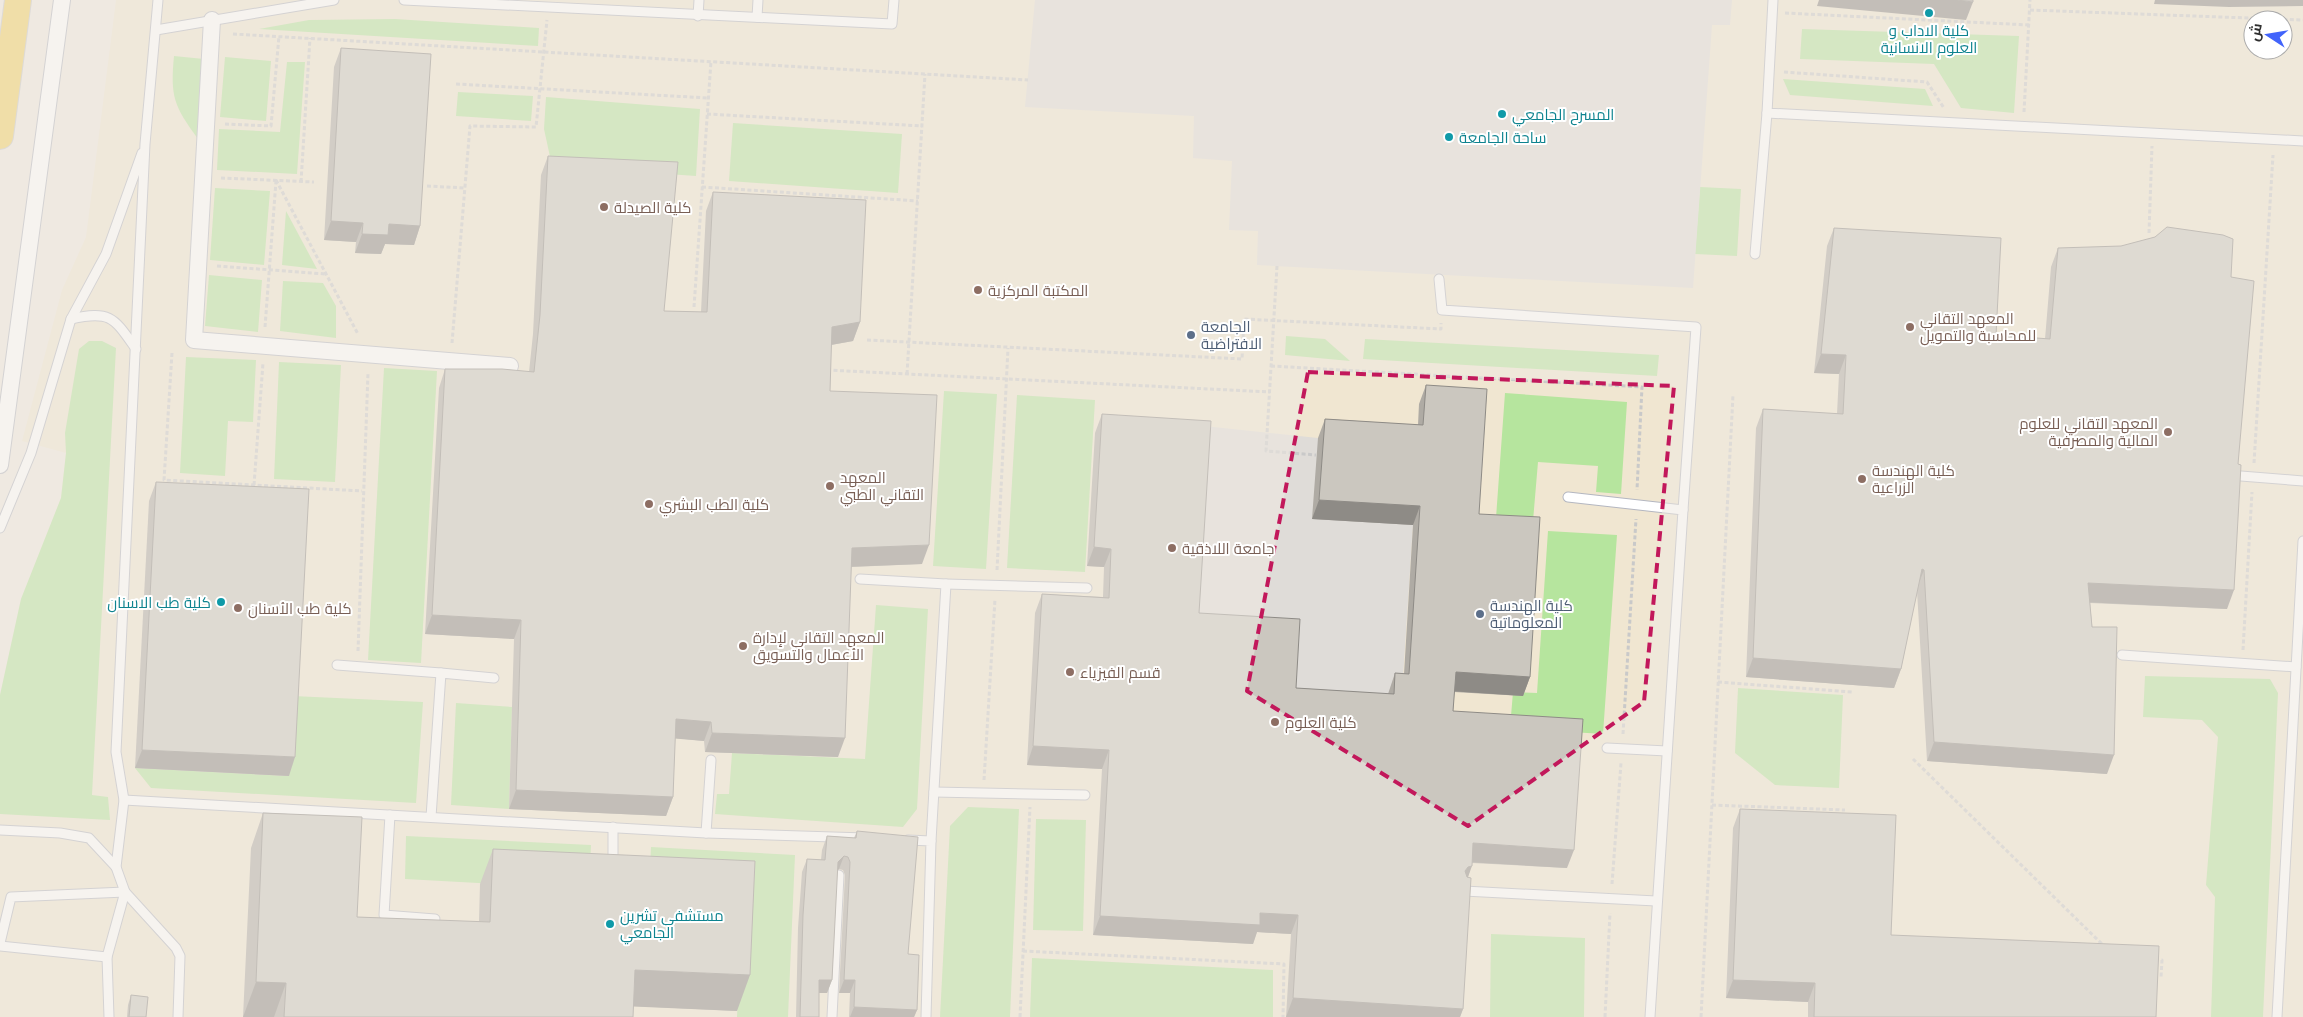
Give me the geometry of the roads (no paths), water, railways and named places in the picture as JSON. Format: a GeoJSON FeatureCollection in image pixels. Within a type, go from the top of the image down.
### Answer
{"type":"FeatureCollection","features":[{"type":"Feature","properties":{"kind":"main road"},"geometry":{"type":"LineString","coordinates":[[0,136],[18,0]]}},
{"type":"Feature","properties":{"kind":"street"},"geometry":{"type":"LineString","coordinates":[[0,465],[62,0]]}},
{"type":"Feature","properties":{"kind":"street"},"geometry":{"type":"LineString","coordinates":[[212,26],[194,340],[510,366]]}},
{"type":"Feature","properties":{"kind":"lane"},"geometry":{"type":"LineString","coordinates":[[116,867],[124,800],[116,752],[145,144],[158,0]]}},
{"type":"Feature","properties":{"kind":"lane"},"geometry":{"type":"LineString","coordinates":[[156,30],[212,26],[334,0]]}},
{"type":"Feature","properties":{"kind":"lane"},"geometry":{"type":"LineString","coordinates":[[404,0],[548,4],[698,16],[892,24],[894,0]]}},
{"type":"Feature","properties":{"kind":"lane"},"geometry":{"type":"LineString","coordinates":[[698,16],[699,0]]}},
{"type":"Feature","properties":{"kind":"lane"},"geometry":{"type":"LineString","coordinates":[[757,18],[758,0]]}},
{"type":"Feature","properties":{"kind":"lane"},"geometry":{"type":"LineString","coordinates":[[1755,254],[1767,113],[1773,0]]}},
{"type":"Feature","properties":{"kind":"lane"},"geometry":{"type":"LineString","coordinates":[[1767,113],[2303,141]]}},
{"type":"Feature","properties":{"kind":"lane"},"geometry":{"type":"LineString","coordinates":[[0,528],[31,453],[71,319],[106,254],[145,144]]}},
{"type":"Feature","properties":{"kind":"lane"},"geometry":{"type":"LineString","coordinates":[[1439,279],[1442,310],[1696,327],[1656,901],[1650,1017]]}},
{"type":"Feature","properties":{"kind":"lane"},"geometry":{"type":"LineString","coordinates":[[71,319],[93,314],[116,321],[136,349]]}},
{"type":"Feature","properties":{"kind":"lane"},"geometry":{"type":"LineString","coordinates":[[2241,476],[2303,481]]}},
{"type":"Feature","properties":{"kind":"lane"},"geometry":{"type":"LineString","coordinates":[[1568,497],[1683,510]]}},
{"type":"Feature","properties":{"kind":"lane"},"geometry":{"type":"LineString","coordinates":[[2277,1017],[2303,541]]}},
{"type":"Feature","properties":{"kind":"lane"},"geometry":{"type":"LineString","coordinates":[[860,578],[946,584],[1086,588]]}},
{"type":"Feature","properties":{"kind":"lane"},"geometry":{"type":"LineString","coordinates":[[926,1017],[931,841],[946,584]]}},
{"type":"Feature","properties":{"kind":"lane"},"geometry":{"type":"LineString","coordinates":[[2122,655],[2296,667]]}},
{"type":"Feature","properties":{"kind":"lane"},"geometry":{"type":"LineString","coordinates":[[337,665],[441,672],[494,678]]}},
{"type":"Feature","properties":{"kind":"lane"},"geometry":{"type":"LineString","coordinates":[[432,817],[441,672]]}},
{"type":"Feature","properties":{"kind":"lane"},"geometry":{"type":"LineString","coordinates":[[1607,748],[1667,751]]}},
{"type":"Feature","properties":{"kind":"lane"},"geometry":{"type":"LineString","coordinates":[[706,833],[711,760]]}},
{"type":"Feature","properties":{"kind":"lane"},"geometry":{"type":"LineString","coordinates":[[934,792],[1085,795]]}},
{"type":"Feature","properties":{"kind":"lane"},"geometry":{"type":"LineString","coordinates":[[124,800],[706,833],[873,839]]}},
{"type":"Feature","properties":{"kind":"lane"},"geometry":{"type":"LineString","coordinates":[[390,815],[384,915],[434,918]]}},
{"type":"Feature","properties":{"kind":"lane"},"geometry":{"type":"LineString","coordinates":[[613,827],[613,875]]}},
{"type":"Feature","properties":{"kind":"lane"},"geometry":{"type":"LineString","coordinates":[[0,830],[60,833],[88,838],[116,867],[125,892],[176,948],[180,956],[178,1017]]}},
{"type":"Feature","properties":{"kind":"lane"},"geometry":{"type":"LineString","coordinates":[[902,840],[931,841]]}},
{"type":"Feature","properties":{"kind":"lane"},"geometry":{"type":"LineString","coordinates":[[832,1017],[839,875]]}},
{"type":"Feature","properties":{"kind":"lane"},"geometry":{"type":"LineString","coordinates":[[1464,891],[1656,901]]}},
{"type":"Feature","properties":{"kind":"lane"},"geometry":{"type":"LineString","coordinates":[[107,957],[0,945],[11,897],[125,892]]}},
{"type":"Feature","properties":{"kind":"lane"},"geometry":{"type":"LineString","coordinates":[[109,1017],[107,957],[125,892]]}},
{"type":"Feature","properties":{"kind":"place","name":"كلية الاداب و العلوم الانسانية"},"geometry":{"type":"Point","coordinates":[1929,13]}},
{"type":"Feature","properties":{"kind":"place","name":"المسرح الجامعي"},"geometry":{"type":"Point","coordinates":[1502,114]}},
{"type":"Feature","properties":{"kind":"place","name":"ساحة الجامعة"},"geometry":{"type":"Point","coordinates":[1449,137]}},
{"type":"Feature","properties":{"kind":"place","name":"كلية الصيدلة"},"geometry":{"type":"Point","coordinates":[604,207]}},
{"type":"Feature","properties":{"kind":"place","name":"المكتبة المركزية"},"geometry":{"type":"Point","coordinates":[978,290]}},
{"type":"Feature","properties":{"kind":"place","name":"المعهد التقاني للمحاسبة والتمويل"},"geometry":{"type":"Point","coordinates":[1910,327]}},
{"type":"Feature","properties":{"kind":"place","name":"الجامعة الافتراضية"},"geometry":{"type":"Point","coordinates":[1191,335]}},
{"type":"Feature","properties":{"kind":"place","name":"المعهد التقاني للعلوم المالية والمصرفية"},"geometry":{"type":"Point","coordinates":[2168,432]}},
{"type":"Feature","properties":{"kind":"place","name":"كلية الهندسة الزراعية"},"geometry":{"type":"Point","coordinates":[1862,479]}},
{"type":"Feature","properties":{"kind":"place","name":"المعهد التقاني الطبي"},"geometry":{"type":"Point","coordinates":[830,486]}},
{"type":"Feature","properties":{"kind":"place","name":"كلية الطب البشري"},"geometry":{"type":"Point","coordinates":[649,504]}},
{"type":"Feature","properties":{"kind":"place","name":"جامعة اللاذقية"},"geometry":{"type":"Point","coordinates":[1172,548]}},
{"type":"Feature","properties":{"kind":"place","name":"كلية طب الاسنان"},"geometry":{"type":"Point","coordinates":[221,602]}},
{"type":"Feature","properties":{"kind":"place","name":"كلية طب الأسنان"},"geometry":{"type":"Point","coordinates":[238,608]}},
{"type":"Feature","properties":{"kind":"place","name":"كلية الهندسة المعلوماتية"},"geometry":{"type":"Point","coordinates":[1480,614]}},
{"type":"Feature","properties":{"kind":"place","name":"المعهد التقاني لإدارة الأعمال والتسويق"},"geometry":{"type":"Point","coordinates":[743,646]}},
{"type":"Feature","properties":{"kind":"place","name":"قسم الفيزياء"},"geometry":{"type":"Point","coordinates":[1070,672]}},
{"type":"Feature","properties":{"kind":"place","name":"كلية العلوم"},"geometry":{"type":"Point","coordinates":[1275,722]}},
{"type":"Feature","properties":{"kind":"place","name":"مستشفى تشرين الجامعي"},"geometry":{"type":"Point","coordinates":[610,924]}}]}
